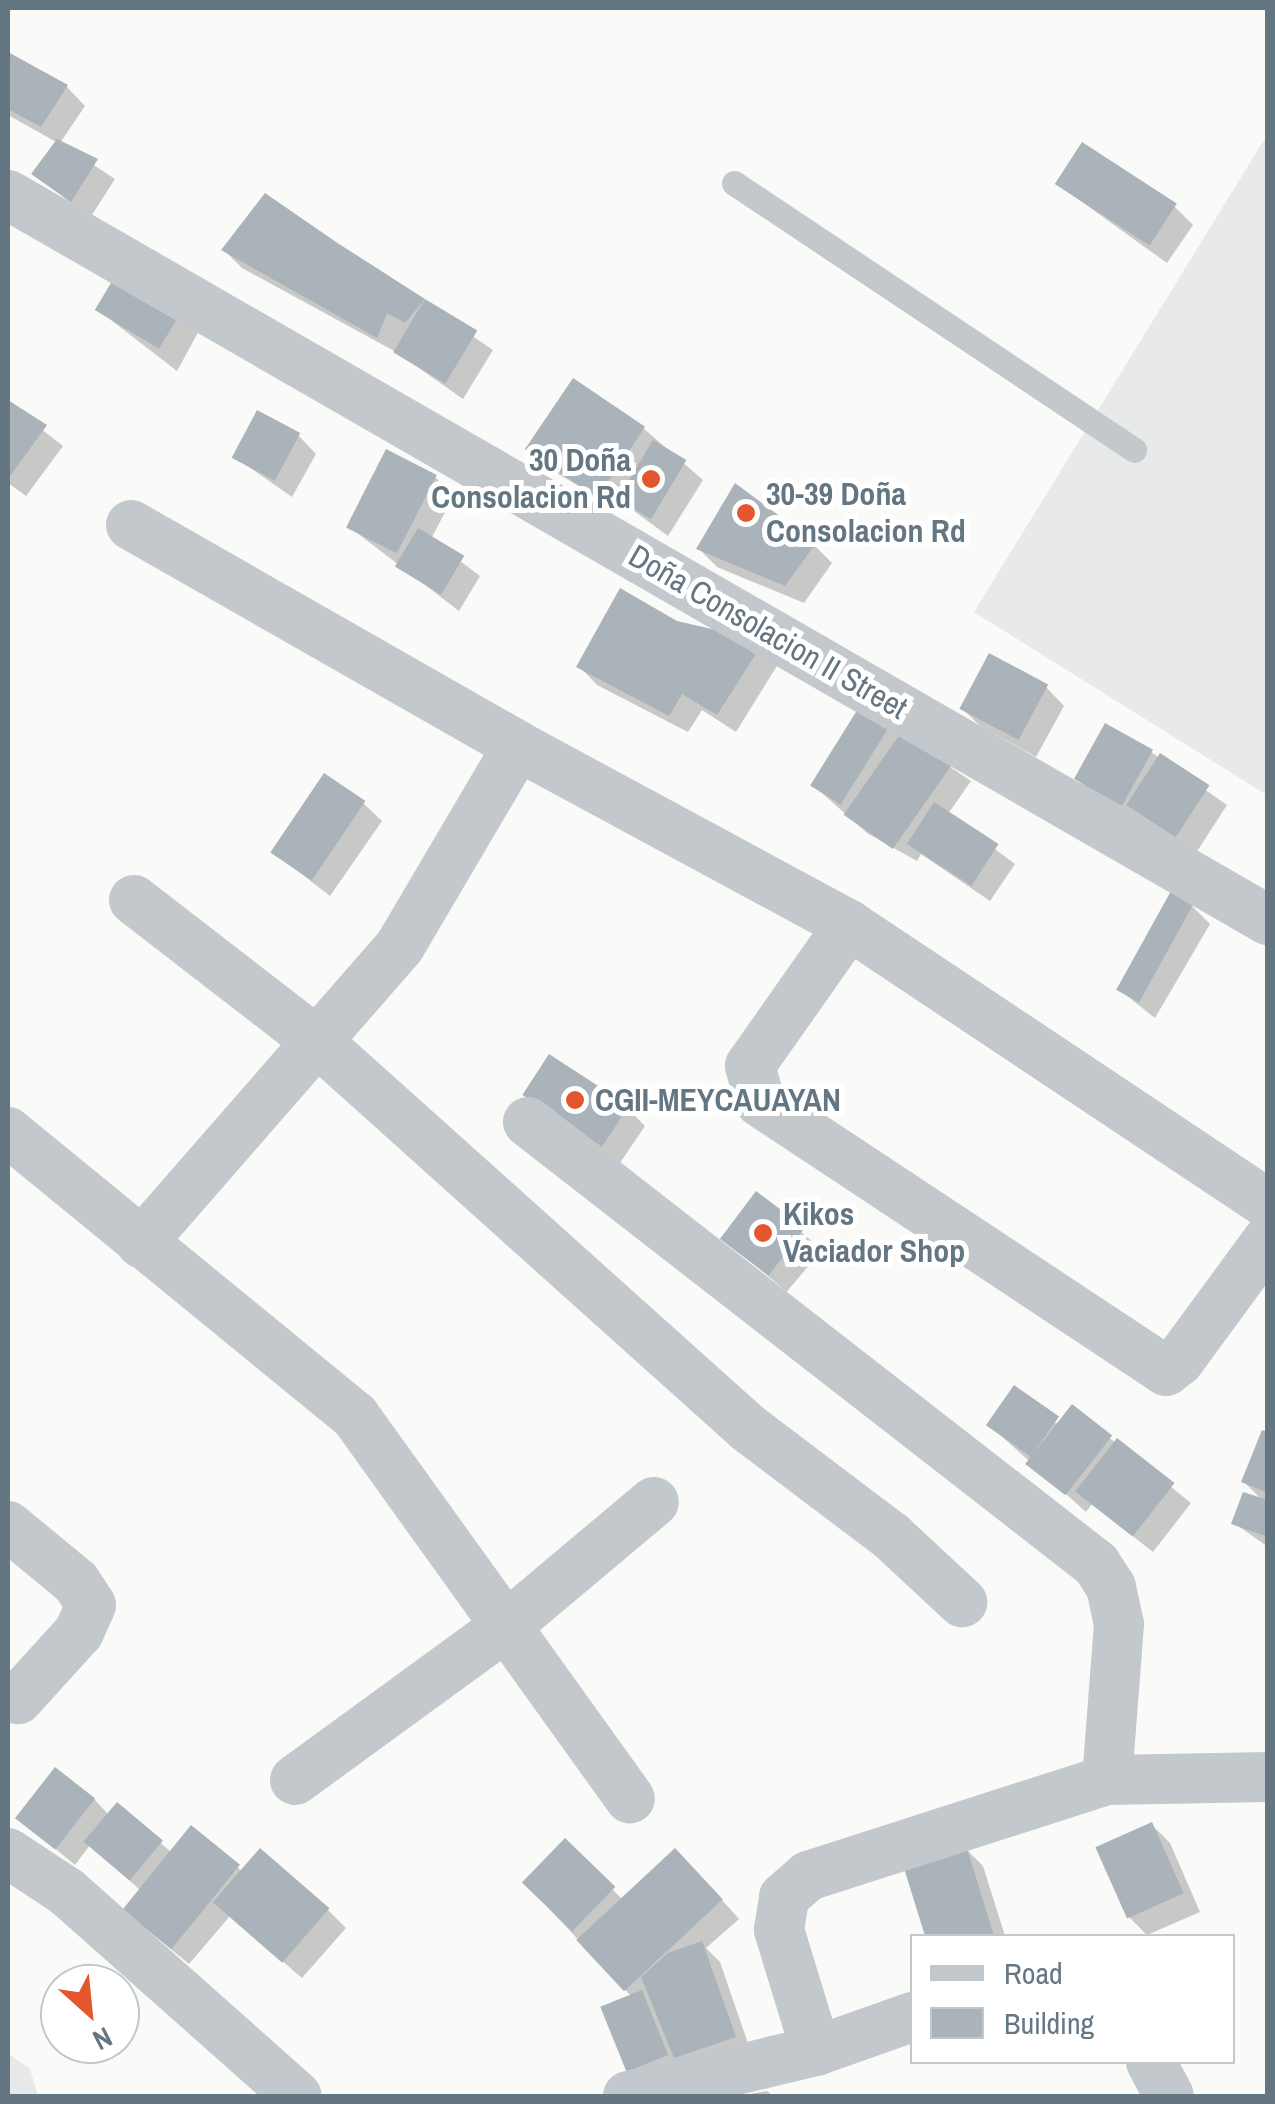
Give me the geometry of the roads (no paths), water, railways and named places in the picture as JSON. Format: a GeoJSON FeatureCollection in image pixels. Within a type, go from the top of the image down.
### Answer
{"type":"FeatureCollection","features":[{"type":"Feature","properties":{"kind":"street","name":"Doña Consolacion II Street"},"geometry":{"type":"LineString","coordinates":[[8,195],[1268,920]]}},
{"type":"Feature","properties":{"kind":"street"},"geometry":{"type":"LineString","coordinates":[[131,524],[518,746],[849,925],[1268,1204]]}},
{"type":"Feature","properties":{"kind":"street"},"geometry":{"type":"LineString","coordinates":[[141,1244],[400,946],[518,746]]}},
{"type":"Feature","properties":{"kind":"street"},"geometry":{"type":"LineString","coordinates":[[134,900],[318,1042],[748,1428],[892,1537],[962,1602]]}},
{"type":"Feature","properties":{"kind":"street"},"geometry":{"type":"LineString","coordinates":[[849,925],[750,1066],[760,1102],[1166,1371],[1268,1240]]}},
{"type":"Feature","properties":{"kind":"street"},"geometry":{"type":"LineString","coordinates":[[528,1122],[1096,1564],[1111,1588],[1119,1624],[1107,1780]]}},
{"type":"Feature","properties":{"kind":"street"},"geometry":{"type":"LineString","coordinates":[[8,1132],[356,1416],[630,1798]]}},
{"type":"Feature","properties":{"kind":"street"},"geometry":{"type":"LineString","coordinates":[[295,1780],[506,1626],[654,1502]]}},
{"type":"Feature","properties":{"kind":"street"},"geometry":{"type":"LineString","coordinates":[[8,1526],[76,1582],[91,1604],[80,1632],[18,1699]]}},
{"type":"Feature","properties":{"kind":"street"},"geometry":{"type":"LineString","coordinates":[[816,2051],[778,1930],[784,1897],[808,1876],[1107,1780],[1268,1777]]}},
{"type":"Feature","properties":{"kind":"street"},"geometry":{"type":"LineString","coordinates":[[8,1853],[67,1892],[297,2096]]}},
{"type":"Feature","properties":{"kind":"street"},"geometry":{"type":"LineString","coordinates":[[628,2096],[816,2051],[910,2018]]}},
{"type":"Feature","properties":{"kind":"street"},"geometry":{"type":"LineString","coordinates":[[1151,2064],[1169,2096]]}},
{"type":"Feature","properties":{"kind":"lane"},"geometry":{"type":"LineString","coordinates":[[734,183],[1134,450]]}},
{"type":"Feature","properties":{"kind":"place","name":"30 Doña Consolacion Rd"},"geometry":{"type":"Point","coordinates":[651,479]}},
{"type":"Feature","properties":{"kind":"place","name":"30-39 Doña Consolacion Rd"},"geometry":{"type":"Point","coordinates":[746,513]}},
{"type":"Feature","properties":{"kind":"place","name":"CGII-MEYCAUAYAN"},"geometry":{"type":"Point","coordinates":[575,1100]}},
{"type":"Feature","properties":{"kind":"place","name":"Kikos Vaciador Shop"},"geometry":{"type":"Point","coordinates":[763,1233]}}]}
